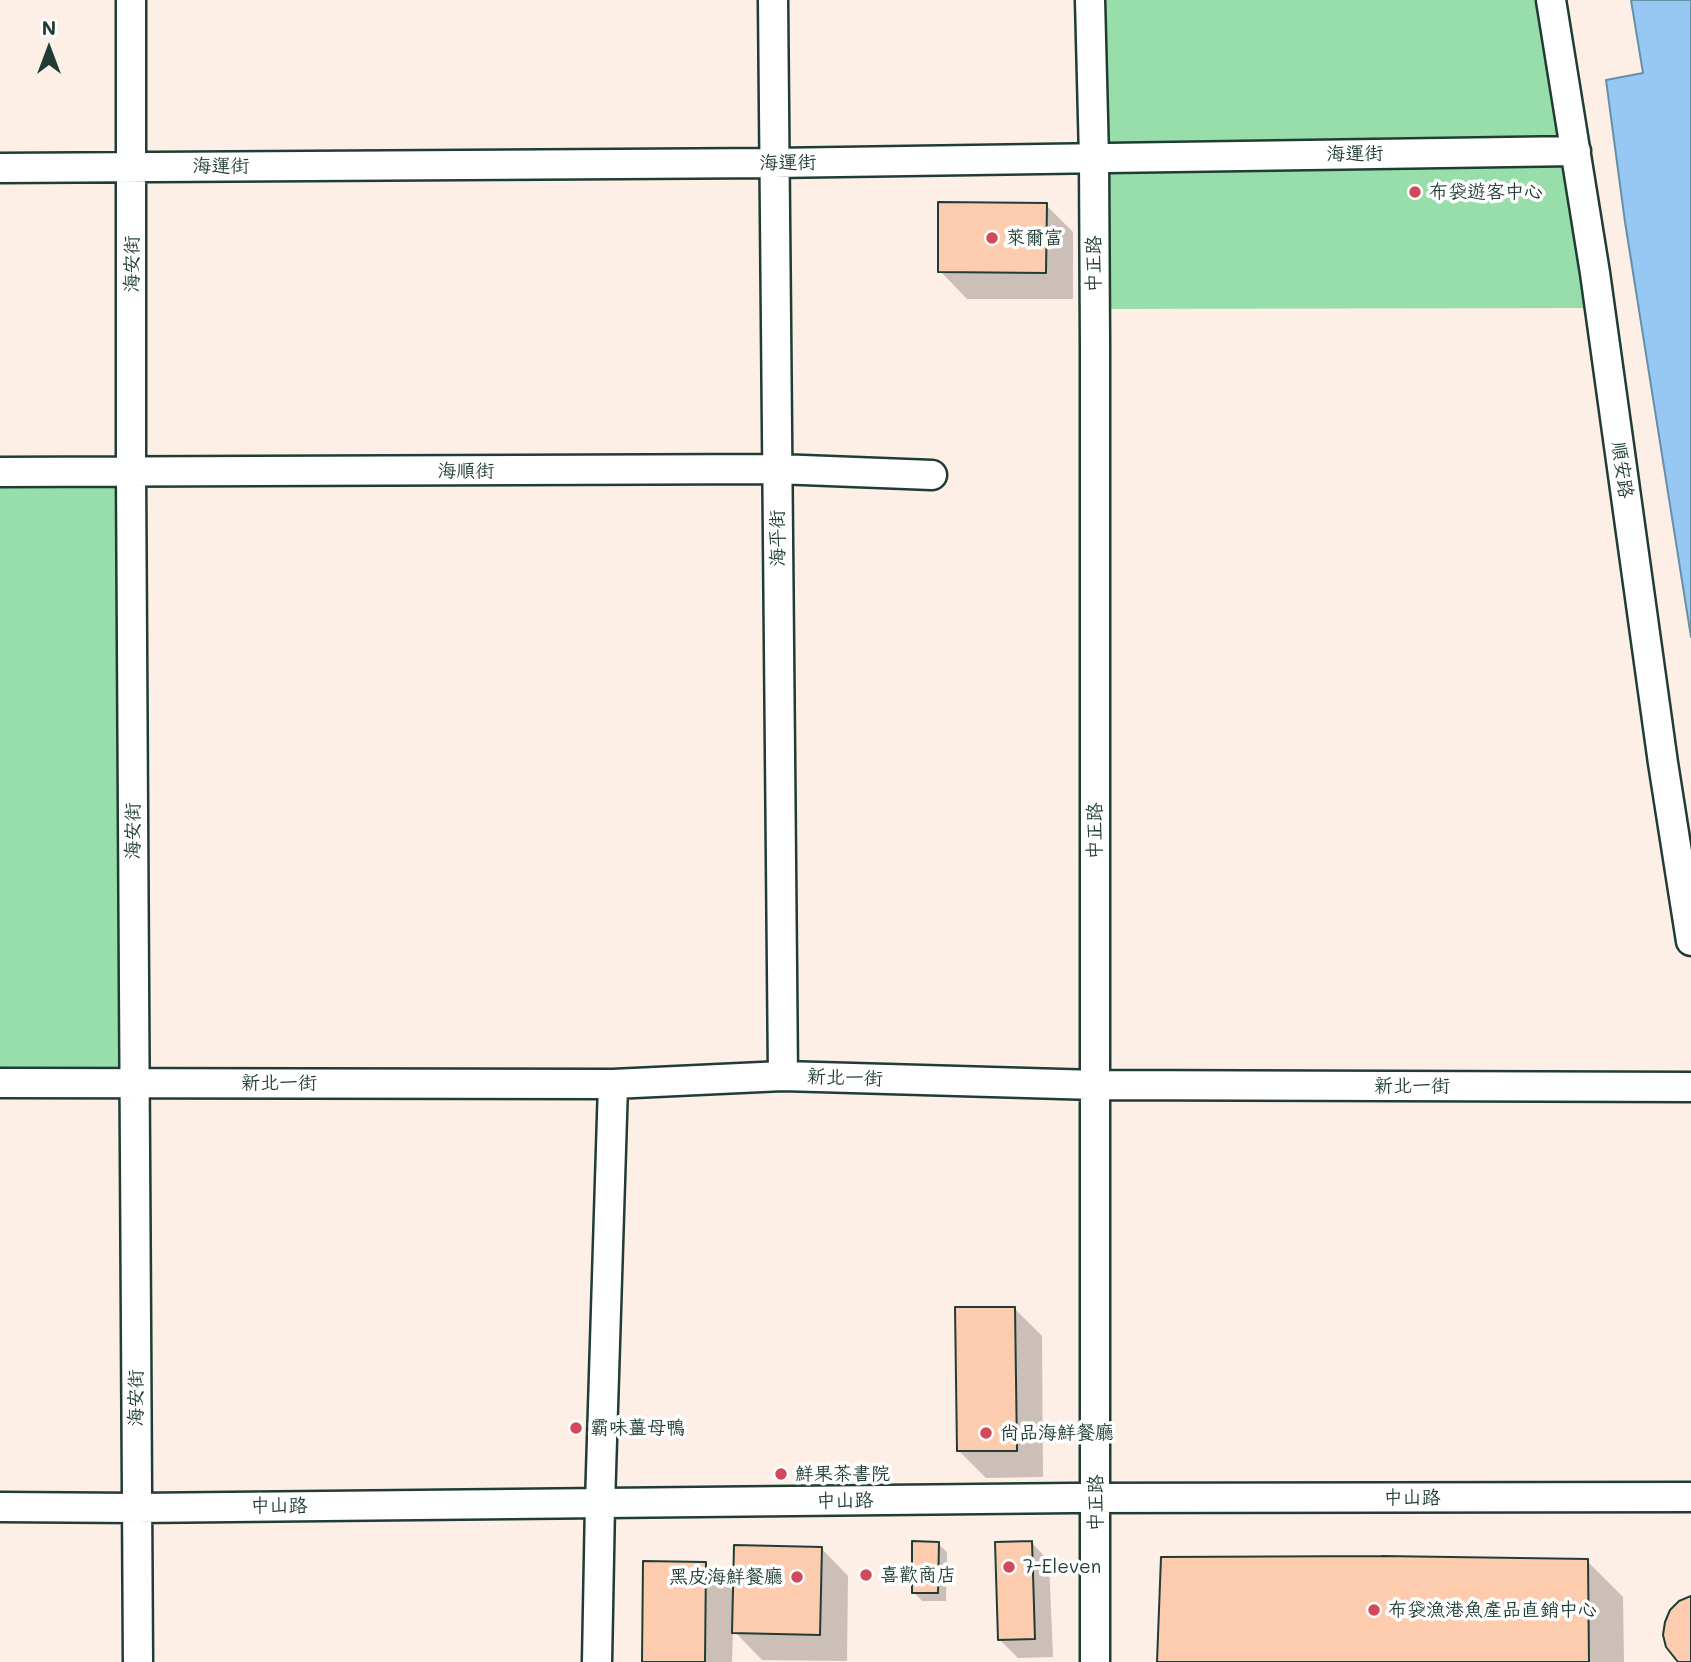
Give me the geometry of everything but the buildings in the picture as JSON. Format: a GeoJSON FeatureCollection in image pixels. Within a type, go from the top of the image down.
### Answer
{"type":"FeatureCollection","features":[{"type":"Feature","properties":{"kind":"street","name":"海安街"},"geometry":{"type":"LineString","coordinates":[[131,0],[138,1662]]}},
{"type":"Feature","properties":{"kind":"street","name":"海平街"},"geometry":{"type":"LineString","coordinates":[[773,0],[783,1076]]}},
{"type":"Feature","properties":{"kind":"street","name":"中正路"},"geometry":{"type":"LineString","coordinates":[[1090,0],[1094,158],[1095,1662]]}},
{"type":"Feature","properties":{"kind":"street","name":"順安路"},"geometry":{"type":"LineString","coordinates":[[1551,0],[1600,307],[1662,763],[1691,941]]}},
{"type":"Feature","properties":{"kind":"street","name":"海運街"},"geometry":{"type":"LineString","coordinates":[[0,168],[773,163],[1576,151]]}},
{"type":"Feature","properties":{"kind":"street","name":"海順街"},"geometry":{"type":"LineString","coordinates":[[0,472],[777,470],[932,475]]}},
{"type":"Feature","properties":{"kind":"street","name":"新北一街"},"geometry":{"type":"LineString","coordinates":[[0,1083],[613,1084],[783,1076],[1096,1085],[1691,1087]]}},
{"type":"Feature","properties":{"kind":"street"},"geometry":{"type":"LineString","coordinates":[[597,1662],[613,1084]]}},
{"type":"Feature","properties":{"kind":"street","name":"中山路"},"geometry":{"type":"LineString","coordinates":[[0,1507],[137,1508],[1096,1498],[1691,1497]]}},
{"type":"Feature","properties":{"kind":"green space"},"geometry":{"type":"Polygon","coordinates":[[[1088,0],[1536,0],[1600,308],[1094,309],[1088,0]]]}},
{"type":"Feature","properties":{"kind":"green space"},"geometry":{"type":"Polygon","coordinates":[[[0,472],[131,472],[135,1083],[0,1083],[0,472]]]}},
{"type":"Feature","properties":{"kind":"water"},"geometry":{"type":"Polygon","coordinates":[[[1631,0],[1691,0],[1691,637],[1625,222],[1606,80],[1643,73],[1631,0]]]}},
{"type":"Feature","properties":{"kind":"place","name":"布袋遊客中心"},"geometry":{"type":"Point","coordinates":[1415,192]}},
{"type":"Feature","properties":{"kind":"place","name":"萊爾富"},"geometry":{"type":"Point","coordinates":[992,238]}},
{"type":"Feature","properties":{"kind":"place","name":"霸味薑母鴨"},"geometry":{"type":"Point","coordinates":[576,1428]}},
{"type":"Feature","properties":{"kind":"place","name":"尚品海鮮餐廳"},"geometry":{"type":"Point","coordinates":[986,1433]}},
{"type":"Feature","properties":{"kind":"place","name":"鮮果茶書院"},"geometry":{"type":"Point","coordinates":[781,1474]}},
{"type":"Feature","properties":{"kind":"place","name":"7-Eleven"},"geometry":{"type":"Point","coordinates":[1009,1567]}},
{"type":"Feature","properties":{"kind":"place","name":"喜歡商店"},"geometry":{"type":"Point","coordinates":[866,1575]}},
{"type":"Feature","properties":{"kind":"place","name":"黑皮海鮮餐廳"},"geometry":{"type":"Point","coordinates":[797,1577]}},
{"type":"Feature","properties":{"kind":"place","name":"布袋漁港魚產品直銷中心"},"geometry":{"type":"Point","coordinates":[1374,1610]}}]}
